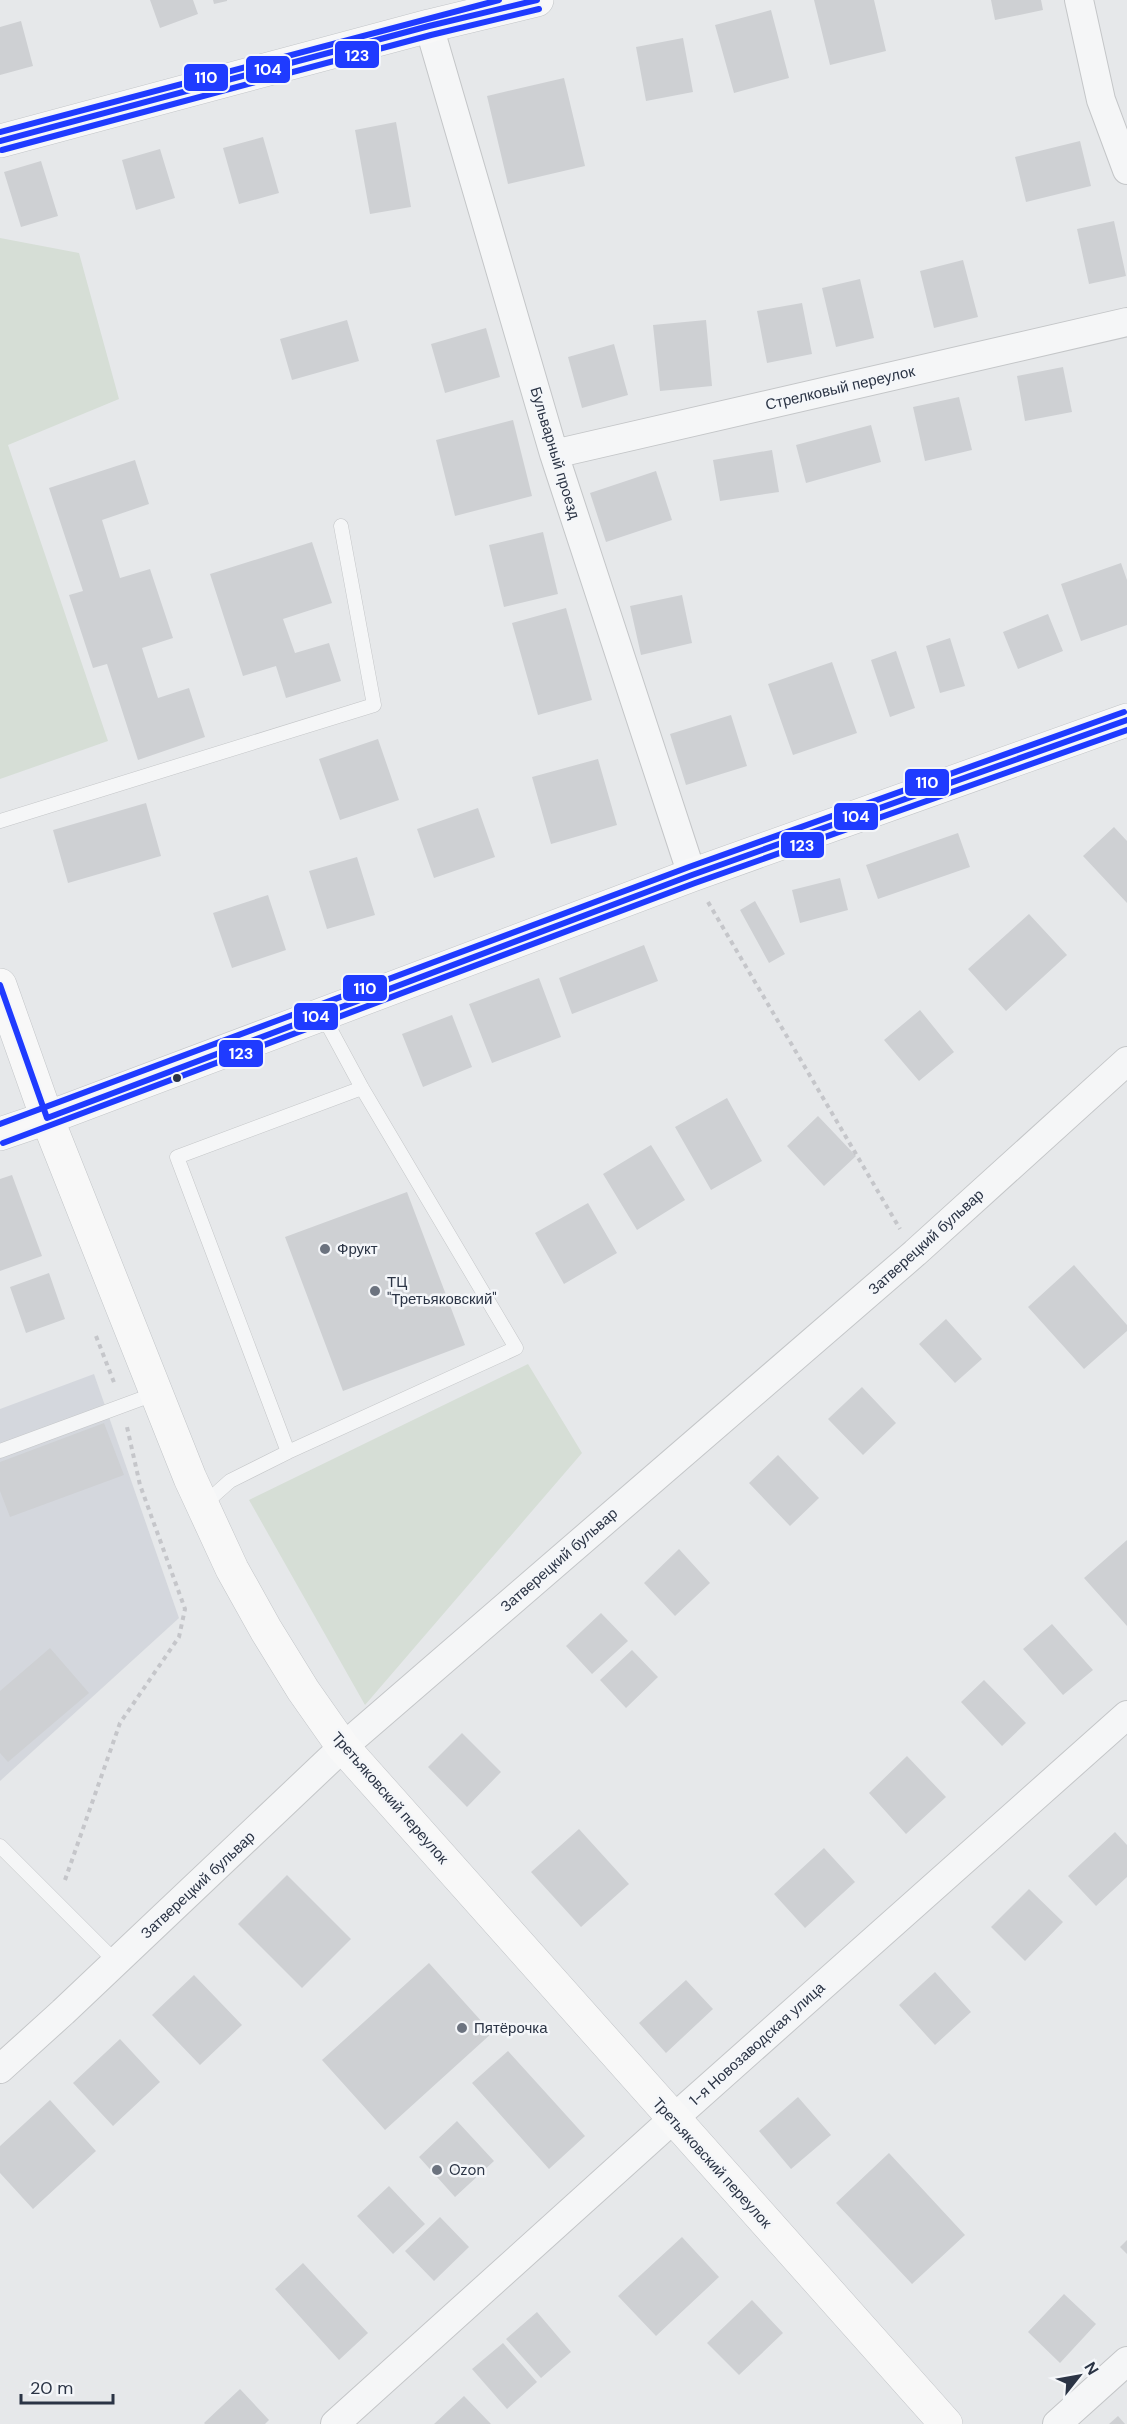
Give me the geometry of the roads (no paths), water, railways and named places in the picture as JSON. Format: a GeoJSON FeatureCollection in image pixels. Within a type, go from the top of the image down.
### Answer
{"type":"FeatureCollection","features":[{"type":"Feature","properties":{"kind":"main road"},"geometry":{"type":"LineString","coordinates":[[0,141],[429,26],[537,0]]}},
{"type":"Feature","properties":{"kind":"main road"},"geometry":{"type":"LineString","coordinates":[[0,1134],[692,875],[1127,720]]}},
{"type":"Feature","properties":{"kind":"main road","name":"Третьяковский переулок"},"geometry":{"type":"LineString","coordinates":[[0,985],[47,1118],[202,1506],[232,1569],[303,1690],[343,1747],[946,2424]]}},
{"type":"Feature","properties":{"kind":"street"},"geometry":{"type":"LineString","coordinates":[[1079,0],[1101,100],[1127,170]]}},
{"type":"Feature","properties":{"kind":"street","name":"Бульварный проезд"},"geometry":{"type":"LineString","coordinates":[[429,26],[554,454],[692,875]]}},
{"type":"Feature","properties":{"kind":"street","name":"Стрелковый переулок"},"geometry":{"type":"LineString","coordinates":[[554,454],[1127,322]]}},
{"type":"Feature","properties":{"kind":"street","name":"Затверецкий бульвар"},"geometry":{"type":"LineString","coordinates":[[0,2069],[117,1962],[343,1747],[915,1253],[1127,1061]]}},
{"type":"Feature","properties":{"kind":"street","name":"1-я Новозаводская улица"},"geometry":{"type":"LineString","coordinates":[[335,2424],[673,2119],[1127,1715]]}},
{"type":"Feature","properties":{"kind":"street"},"geometry":{"type":"LineString","coordinates":[[1057,2424],[1127,2361]]}},
{"type":"Feature","properties":{"kind":"lane"},"geometry":{"type":"LineString","coordinates":[[0,821],[374,705],[341,526]]}},
{"type":"Feature","properties":{"kind":"lane"},"geometry":{"type":"LineString","coordinates":[[202,1506],[230,1481],[288,1452],[516,1348],[362,1088],[322,1014]]}},
{"type":"Feature","properties":{"kind":"lane"},"geometry":{"type":"LineString","coordinates":[[288,1452],[177,1157],[362,1088]]}},
{"type":"Feature","properties":{"kind":"lane"},"geometry":{"type":"LineString","coordinates":[[0,1451],[157,1393]]}},
{"type":"Feature","properties":{"kind":"lane"},"geometry":{"type":"LineString","coordinates":[[0,1846],[117,1962]]}},
{"type":"Feature","properties":{"kind":"place","name":"Фрукт"},"geometry":{"type":"Point","coordinates":[325,1249]}},
{"type":"Feature","properties":{"kind":"place","name":"ТЦ \"Третьяковский\""},"geometry":{"type":"Point","coordinates":[375,1291]}},
{"type":"Feature","properties":{"kind":"place","name":"Пятёрочка"},"geometry":{"type":"Point","coordinates":[462,2028]}},
{"type":"Feature","properties":{"kind":"place","name":"Ozon"},"geometry":{"type":"Point","coordinates":[437,2170]}}]}
